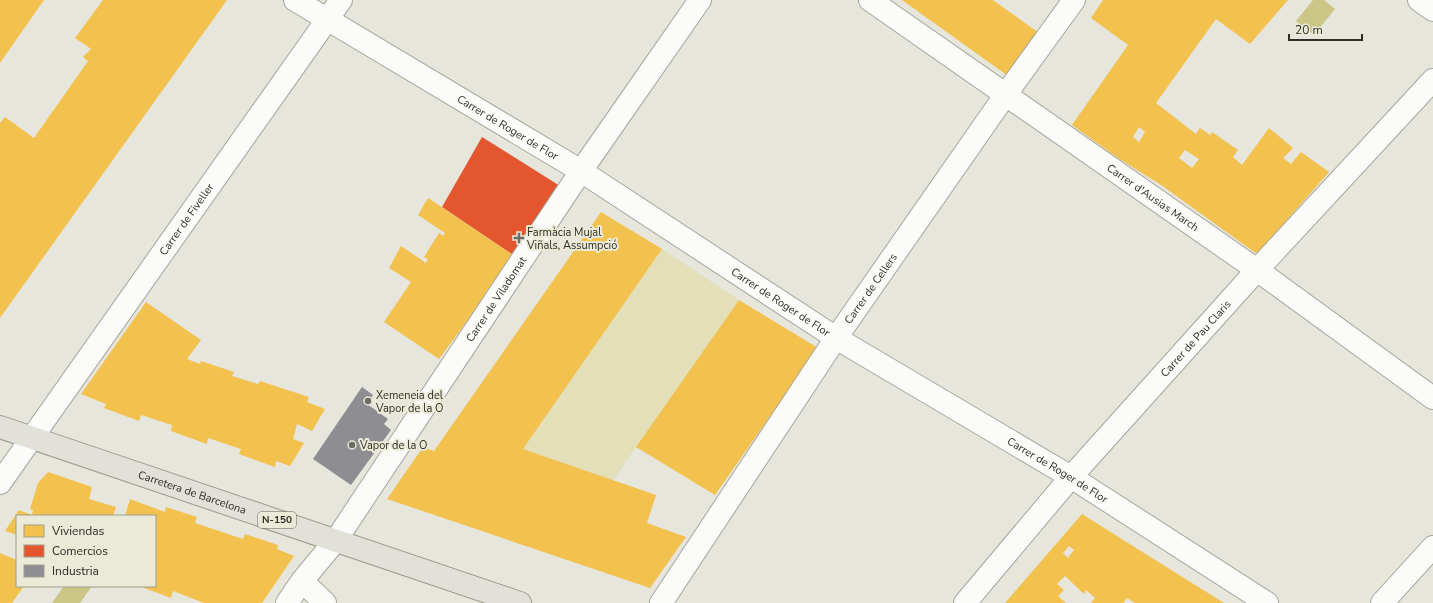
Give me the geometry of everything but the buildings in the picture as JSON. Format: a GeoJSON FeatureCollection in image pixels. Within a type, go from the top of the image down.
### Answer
{"type":"FeatureCollection","features":[{"type":"Feature","properties":{"kind":"main road","name":"Carretera de Barcelona"},"geometry":{"type":"LineString","coordinates":[[0,427],[520,603]]}},
{"type":"Feature","properties":{"kind":"street","name":"Carrer de Roger de Flor"},"geometry":{"type":"LineString","coordinates":[[295,0],[581,171],[836,338],[1071,477],[1267,603]]}},
{"type":"Feature","properties":{"kind":"street","name":"Carrer de Fiveller"},"geometry":{"type":"LineString","coordinates":[[0,483],[341,0]]}},
{"type":"Feature","properties":{"kind":"street","name":"Carrer de Viladomat"},"geometry":{"type":"LineString","coordinates":[[287,603],[302,581],[336,540],[581,171],[700,0]]}},
{"type":"Feature","properties":{"kind":"street","name":"Carrer d'Ausias March"},"geometry":{"type":"LineString","coordinates":[[870,0],[1257,270],[1433,398]]}},
{"type":"Feature","properties":{"kind":"street","name":"Carrer de Cellers"},"geometry":{"type":"LineString","coordinates":[[661,603],[836,338],[1006,94],[1074,0]]}},
{"type":"Feature","properties":{"kind":"street"},"geometry":{"type":"LineString","coordinates":[[1419,0],[1433,10]]}},
{"type":"Feature","properties":{"kind":"street","name":"Carrer de Pau Claris"},"geometry":{"type":"LineString","coordinates":[[965,603],[1071,477],[1257,270],[1433,80]]}},
{"type":"Feature","properties":{"kind":"street"},"geometry":{"type":"LineString","coordinates":[[1382,603],[1433,547]]}},
{"type":"Feature","properties":{"kind":"street"},"geometry":{"type":"LineString","coordinates":[[302,581],[325,603]]}},
{"type":"Feature","properties":{"kind":"shaded area"},"geometry":{"type":"Polygon","coordinates":[[[1313,0],[1324,0],[1335,9],[1314,35],[1296,21],[1313,0]]]}},
{"type":"Feature","properties":{"kind":"shaded area"},"geometry":{"type":"Polygon","coordinates":[[[662,249],[739,300],[613,480],[523,449],[662,249]]]}},
{"type":"Feature","properties":{"kind":"shaded area"},"geometry":{"type":"Polygon","coordinates":[[[63,587],[91,587],[80,603],[52,603],[63,587]]]}},
{"type":"Feature","properties":{"kind":"place","name":"Farmàcia Mujal Viñals, Assumpció"},"geometry":{"type":"Point","coordinates":[519,238]}},
{"type":"Feature","properties":{"kind":"place","name":"Xemeneia del Vapor de la O"},"geometry":{"type":"Point","coordinates":[368,401]}},
{"type":"Feature","properties":{"kind":"place","name":"Vapor de la O"},"geometry":{"type":"Point","coordinates":[352,445]}}]}
